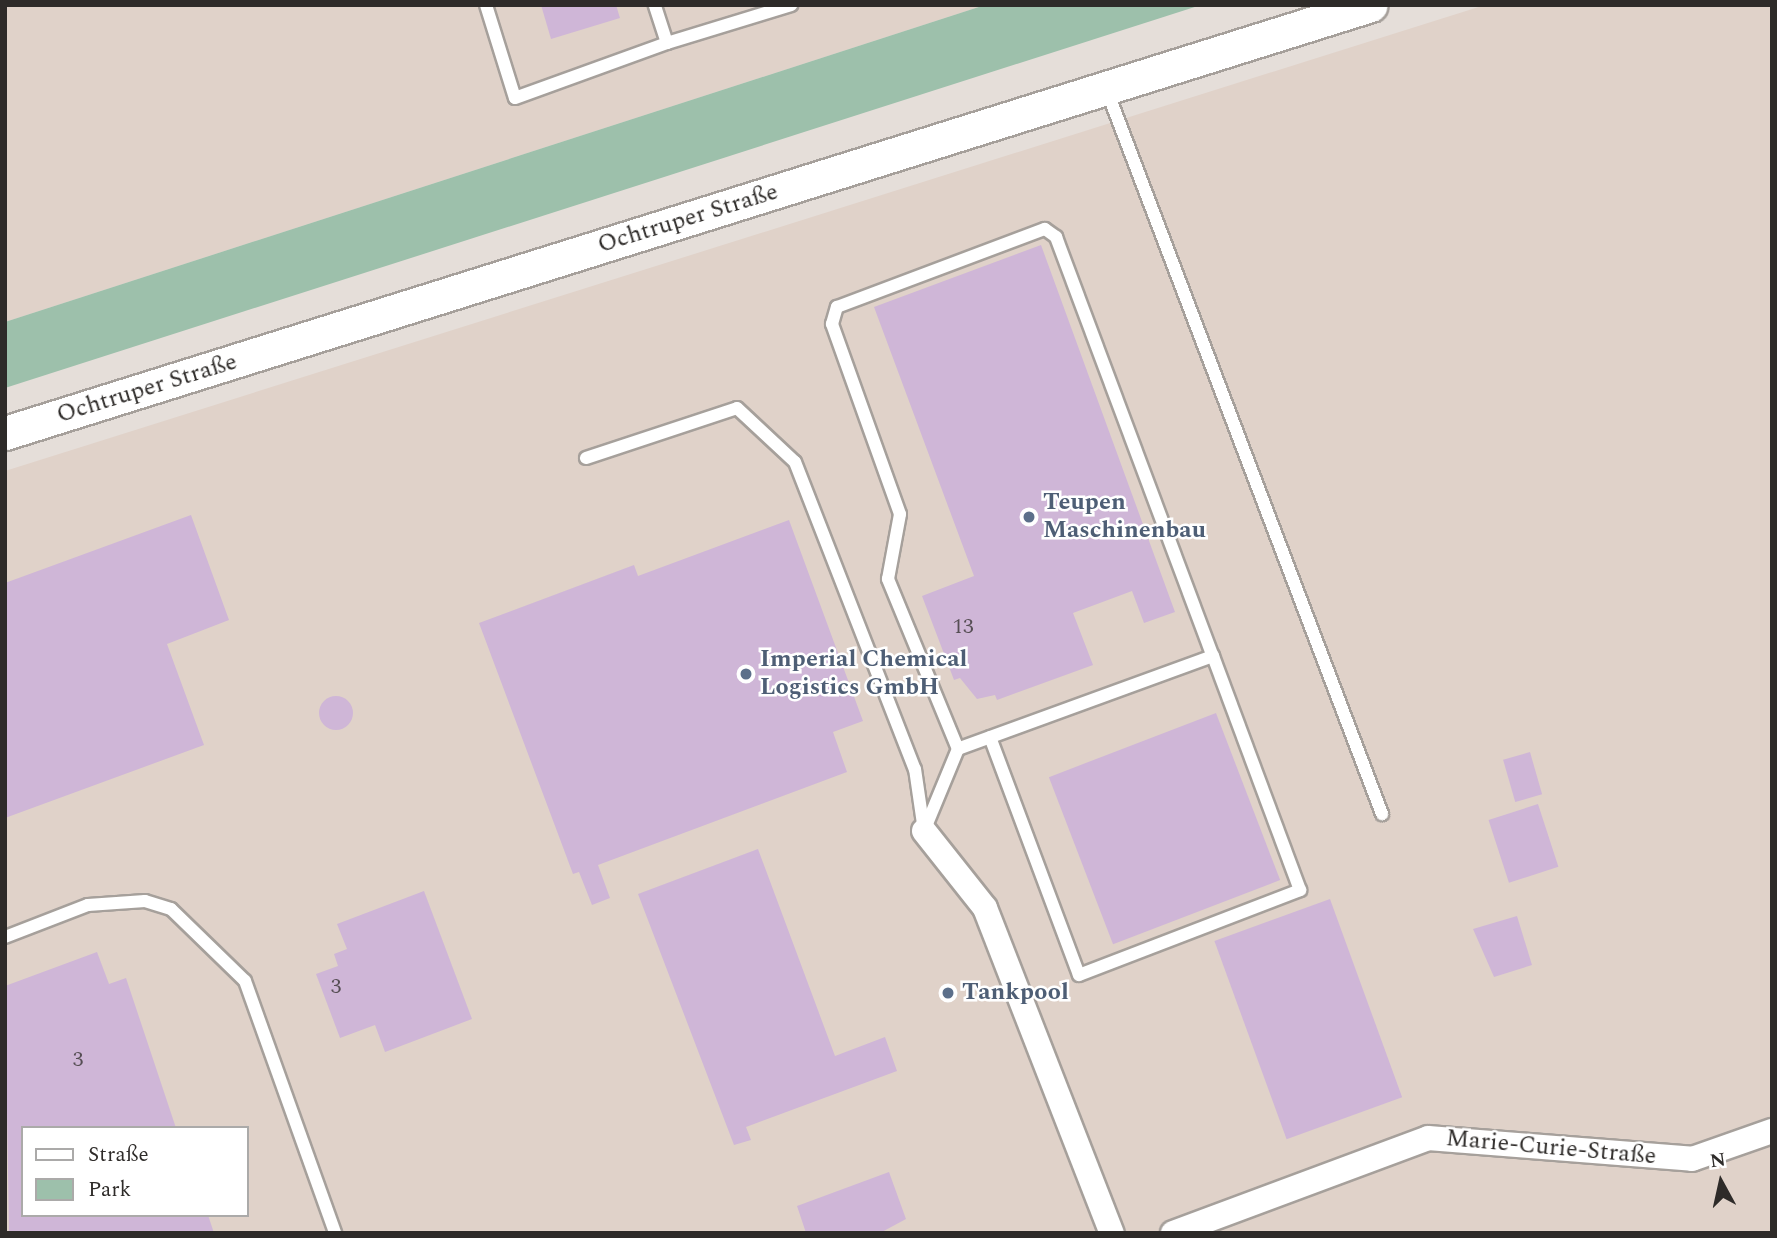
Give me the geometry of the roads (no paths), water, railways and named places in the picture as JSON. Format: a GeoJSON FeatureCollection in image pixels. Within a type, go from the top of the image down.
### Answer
{"type":"FeatureCollection","features":[{"type":"Feature","properties":{"kind":"main road","name":"Ochtruper Straße"},"geometry":{"type":"LineString","coordinates":[[5,433],[1371,5]]}},
{"type":"Feature","properties":{"kind":"street"},"geometry":{"type":"LineString","coordinates":[[924,831],[985,908],[1112,1233]]}},
{"type":"Feature","properties":{"kind":"street","name":"Marie-Curie-Straße"},"geometry":{"type":"LineString","coordinates":[[1173,1233],[1428,1138],[1692,1159],[1772,1131]]}},
{"type":"Feature","properties":{"kind":"lane"},"geometry":{"type":"LineString","coordinates":[[485,5],[515,99],[667,43],[791,5]]}},
{"type":"Feature","properties":{"kind":"lane"},"geometry":{"type":"LineString","coordinates":[[655,5],[667,43]]}},
{"type":"Feature","properties":{"kind":"lane"},"geometry":{"type":"LineString","coordinates":[[1106,88],[1382,814]]}},
{"type":"Feature","properties":{"kind":"lane"},"geometry":{"type":"LineString","coordinates":[[924,831],[958,749],[888,579],[900,514],[832,324],[837,307],[1045,229],[1056,237],[1300,890],[1079,975],[990,737]]}},
{"type":"Feature","properties":{"kind":"lane"},"geometry":{"type":"LineString","coordinates":[[586,458],[737,408],[795,462],[915,769],[924,831]]}},
{"type":"Feature","properties":{"kind":"lane"},"geometry":{"type":"LineString","coordinates":[[958,749],[1213,656]]}},
{"type":"Feature","properties":{"kind":"lane"},"geometry":{"type":"LineString","coordinates":[[5,937],[88,905],[145,901],[171,909],[245,981],[335,1233]]}},
{"type":"Feature","properties":{"kind":"place","name":"Teupen Maschinenbau"},"geometry":{"type":"Point","coordinates":[1029,517]}},
{"type":"Feature","properties":{"kind":"place","name":"Imperial Chemical Logistics GmbH"},"geometry":{"type":"Point","coordinates":[746,674]}},
{"type":"Feature","properties":{"kind":"place","name":"Tankpool"},"geometry":{"type":"Point","coordinates":[948,993]}}]}
